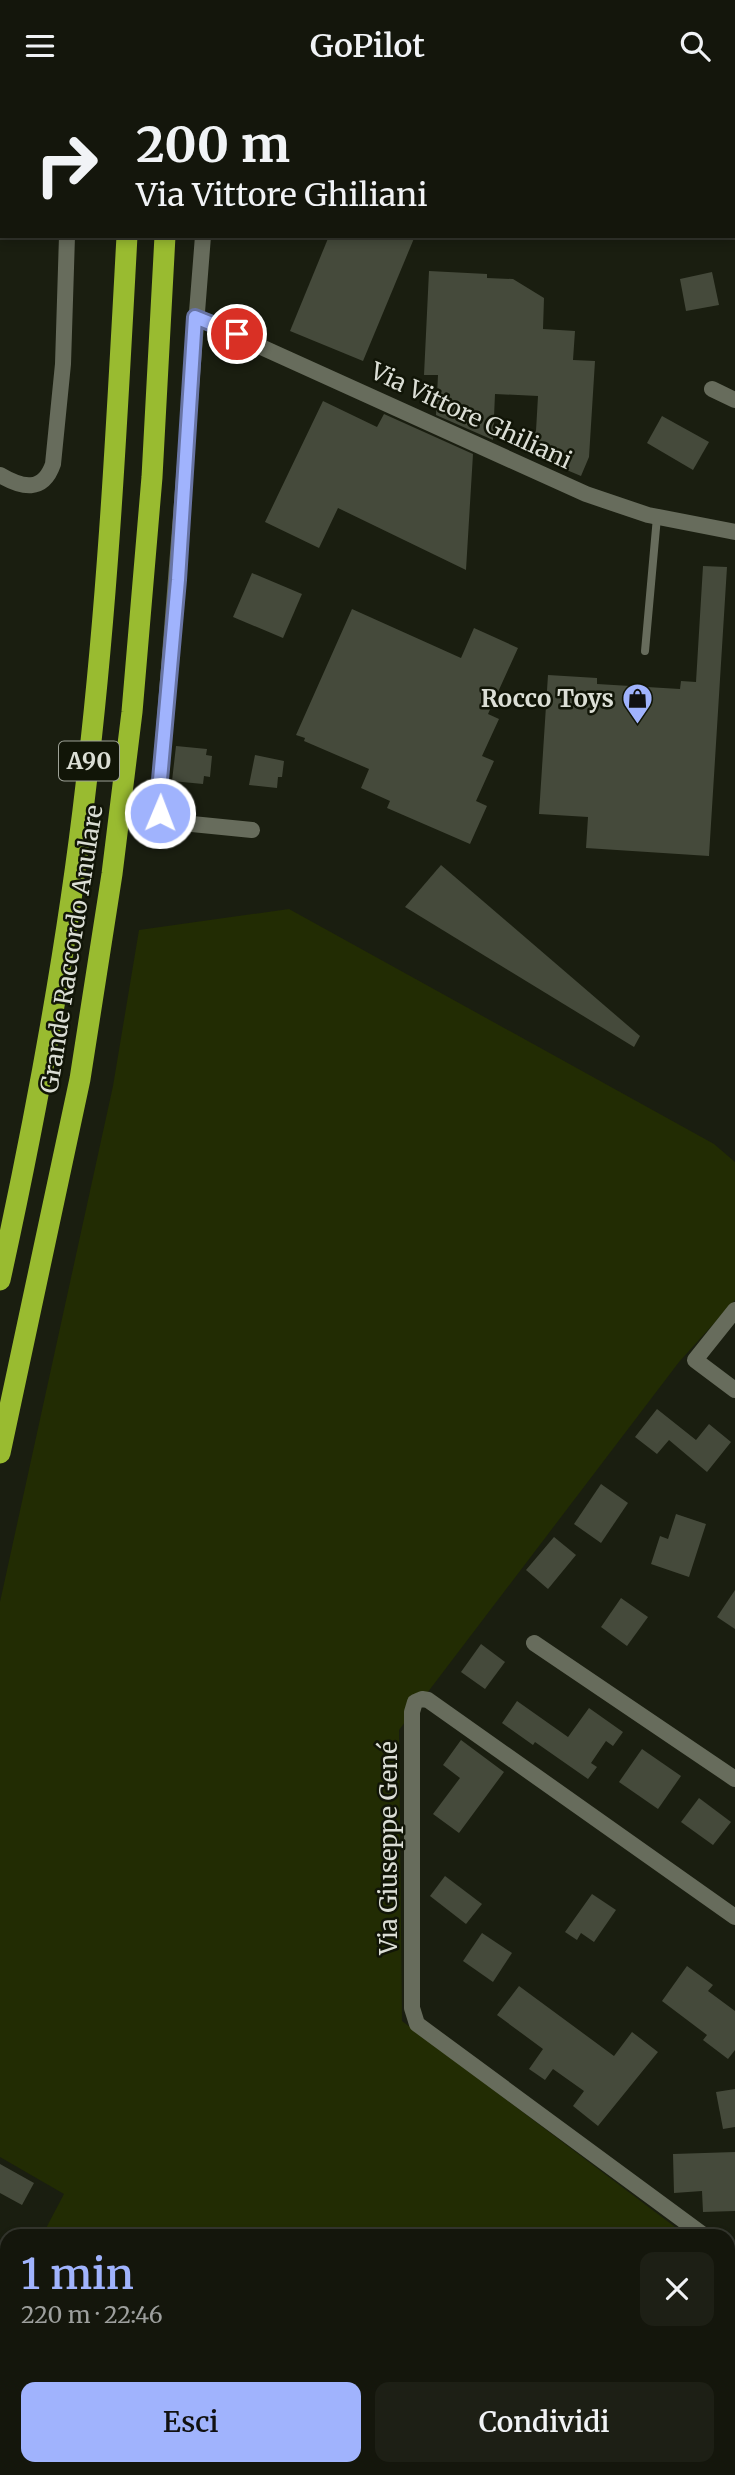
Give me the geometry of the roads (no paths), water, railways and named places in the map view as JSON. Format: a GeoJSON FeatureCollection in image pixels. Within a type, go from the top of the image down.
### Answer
{"type":"FeatureCollection","features":[{"type":"Feature","properties":{"kind":"highway","name":"Grande Raccordo Anulare"},"geometry":{"type":"LineString","coordinates":[[0,1280],[43,1074],[86,786],[113,503],[127,238]]}},
{"type":"Feature","properties":{"kind":"highway","name":"Grande Raccordo Anulare"},"geometry":{"type":"LineString","coordinates":[[0,1453],[80,1079],[113,874],[132,712],[147,542],[165,238]]}},
{"type":"Feature","properties":{"kind":"street"},"geometry":{"type":"LineString","coordinates":[[0,475],[21,486],[35,486],[47,476],[53,464],[63,364],[67,238]]}},
{"type":"Feature","properties":{"kind":"street"},"geometry":{"type":"LineString","coordinates":[[203,238],[178,580],[158,807],[163,818],[172,823],[252,830]]}},
{"type":"Feature","properties":{"kind":"street","name":"Via Vittore Ghiliani"},"geometry":{"type":"LineString","coordinates":[[195,317],[586,494],[657,517],[735,533]]}},
{"type":"Feature","properties":{"kind":"street"},"geometry":{"type":"LineString","coordinates":[[712,389],[735,400]]}},
{"type":"Feature","properties":{"kind":"street"},"geometry":{"type":"LineString","coordinates":[[735,1310],[695,1360],[735,1390]]}},
{"type":"Feature","properties":{"kind":"street"},"geometry":{"type":"LineString","coordinates":[[534,1643],[735,1779]]}},
{"type":"Feature","properties":{"kind":"street","name":"Via Giuseppe Gené"},"geometry":{"type":"LineString","coordinates":[[695,2229],[417,2024],[412,1995],[412,1712],[415,1702],[425,1699],[439,1707],[735,1917]]}},
{"type":"Feature","properties":{"kind":"lane"},"geometry":{"type":"LineString","coordinates":[[645,651],[657,517]]}},
{"type":"Feature","properties":{"kind":"place","name":"Rocco Toys"},"geometry":{"type":"Point","coordinates":[637,726]}}]}
